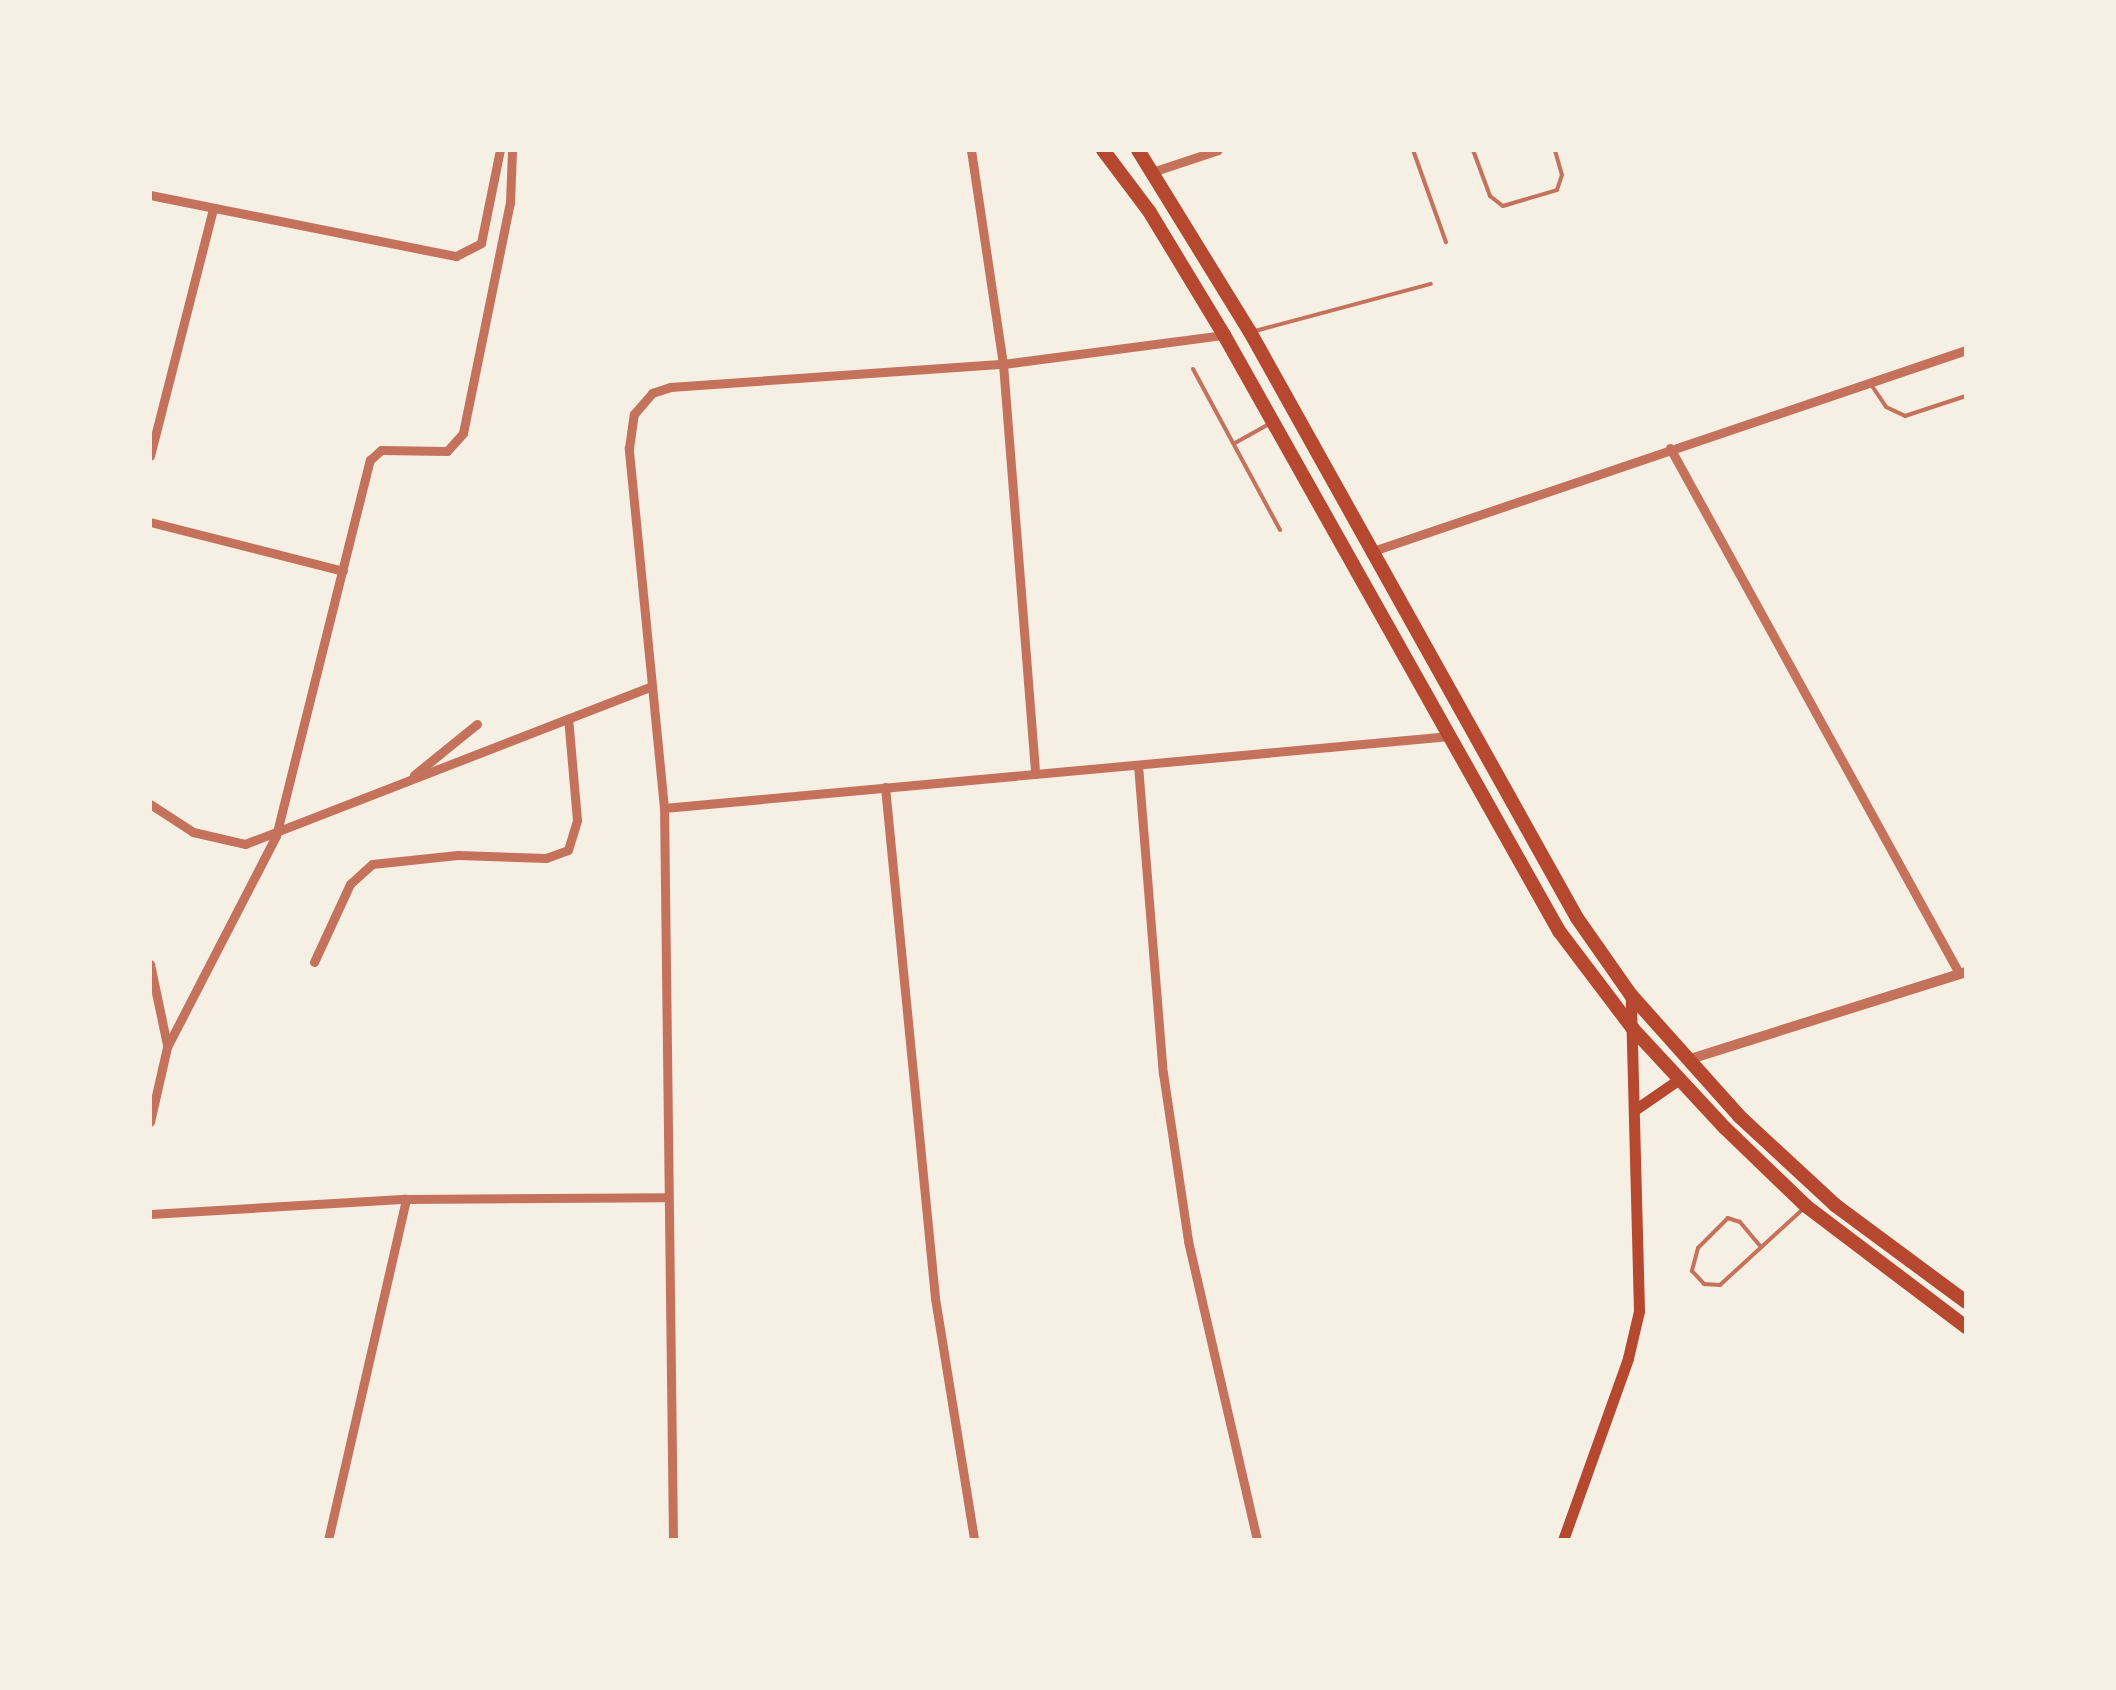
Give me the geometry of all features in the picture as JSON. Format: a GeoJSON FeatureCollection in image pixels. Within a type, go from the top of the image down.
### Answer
{"type":"FeatureCollection","features":[{"type":"Feature","properties":{"kind":"main road"},"geometry":{"type":"LineString","coordinates":[[1103,150],[1149,212],[1224,335],[1559,931],[1678,1080],[1806,1206],[1966,1328]]}},
{"type":"Feature","properties":{"kind":"main road"},"geometry":{"type":"LineString","coordinates":[[1138,150],[1155,171],[1250,332],[1577,918],[1631,995],[1686,1060],[1835,1206],[1966,1302]]}},
{"type":"Feature","properties":{"kind":"main road"},"geometry":{"type":"LineString","coordinates":[[1563,1540],[1636,1335],[1636,1109],[1631,995]]}},
{"type":"Feature","properties":{"kind":"main road"},"geometry":{"type":"LineString","coordinates":[[1636,1109],[1678,1080]]}},
{"type":"Feature","properties":{"kind":"street"},"geometry":{"type":"LineString","coordinates":[[150,195],[456,256],[476,251],[485,233],[500,150]]}},
{"type":"Feature","properties":{"kind":"street"},"geometry":{"type":"LineString","coordinates":[[150,1122],[167,1048],[276,836],[364,478],[381,450],[433,454],[454,448],[462,433],[510,202],[512,150]]}},
{"type":"Feature","properties":{"kind":"street"},"geometry":{"type":"LineString","coordinates":[[971,150],[1002,364],[1035,774]]}},
{"type":"Feature","properties":{"kind":"street"},"geometry":{"type":"LineString","coordinates":[[1155,171],[1218,150]]}},
{"type":"Feature","properties":{"kind":"street"},"geometry":{"type":"LineString","coordinates":[[150,456],[213,209]]}},
{"type":"Feature","properties":{"kind":"street"},"geometry":{"type":"LineString","coordinates":[[672,1540],[664,1197],[664,808],[629,448],[634,414],[652,392],[670,388],[1002,364],[1224,335]]}},
{"type":"Feature","properties":{"kind":"street"},"geometry":{"type":"LineString","coordinates":[[1370,552],[1966,350]]}},
{"type":"Feature","properties":{"kind":"street"},"geometry":{"type":"LineString","coordinates":[[1670,448],[1962,972],[1686,1060]]}},
{"type":"Feature","properties":{"kind":"street"},"geometry":{"type":"LineString","coordinates":[[150,522],[342,571]]}},
{"type":"Feature","properties":{"kind":"street"},"geometry":{"type":"LineString","coordinates":[[150,804],[216,841],[245,844],[276,836],[650,687]]}},
{"type":"Feature","properties":{"kind":"street"},"geometry":{"type":"LineString","coordinates":[[314,962],[350,884],[372,864],[458,855],[546,858],[568,850],[576,835],[568,718]]}},
{"type":"Feature","properties":{"kind":"street"},"geometry":{"type":"LineString","coordinates":[[404,783],[477,724]]}},
{"type":"Feature","properties":{"kind":"street"},"geometry":{"type":"LineString","coordinates":[[664,808],[1450,736]]}},
{"type":"Feature","properties":{"kind":"street"},"geometry":{"type":"LineString","coordinates":[[1138,765],[1163,1073],[1188,1241],[1257,1540]]}},
{"type":"Feature","properties":{"kind":"street"},"geometry":{"type":"LineString","coordinates":[[885,787],[935,1298],[974,1540]]}},
{"type":"Feature","properties":{"kind":"street"},"geometry":{"type":"LineString","coordinates":[[150,964],[167,1048]]}},
{"type":"Feature","properties":{"kind":"street"},"geometry":{"type":"LineString","coordinates":[[150,1214],[406,1199],[664,1197]]}},
{"type":"Feature","properties":{"kind":"street"},"geometry":{"type":"LineString","coordinates":[[328,1540],[406,1199]]}},
{"type":"Feature","properties":{"kind":"lane"},"geometry":{"type":"LineString","coordinates":[[1413,150],[1446,242]]}},
{"type":"Feature","properties":{"kind":"lane"},"geometry":{"type":"LineString","coordinates":[[1473,150],[1491,198],[1503,206],[1557,190],[1562,174],[1556,150]]}},
{"type":"Feature","properties":{"kind":"lane"},"geometry":{"type":"LineString","coordinates":[[1250,332],[1432,284]]}},
{"type":"Feature","properties":{"kind":"lane"},"geometry":{"type":"LineString","coordinates":[[1193,369],[1280,530]]}},
{"type":"Feature","properties":{"kind":"lane"},"geometry":{"type":"LineString","coordinates":[[1870,382],[1886,407],[1905,416],[1966,396]]}},
{"type":"Feature","properties":{"kind":"lane"},"geometry":{"type":"LineString","coordinates":[[1235,442],[1273,422]]}},
{"type":"Feature","properties":{"kind":"lane"},"geometry":{"type":"LineString","coordinates":[[1761,1246],[1740,1222],[1728,1218],[1698,1248],[1692,1272],[1716,1287],[1806,1206]]}}]}
